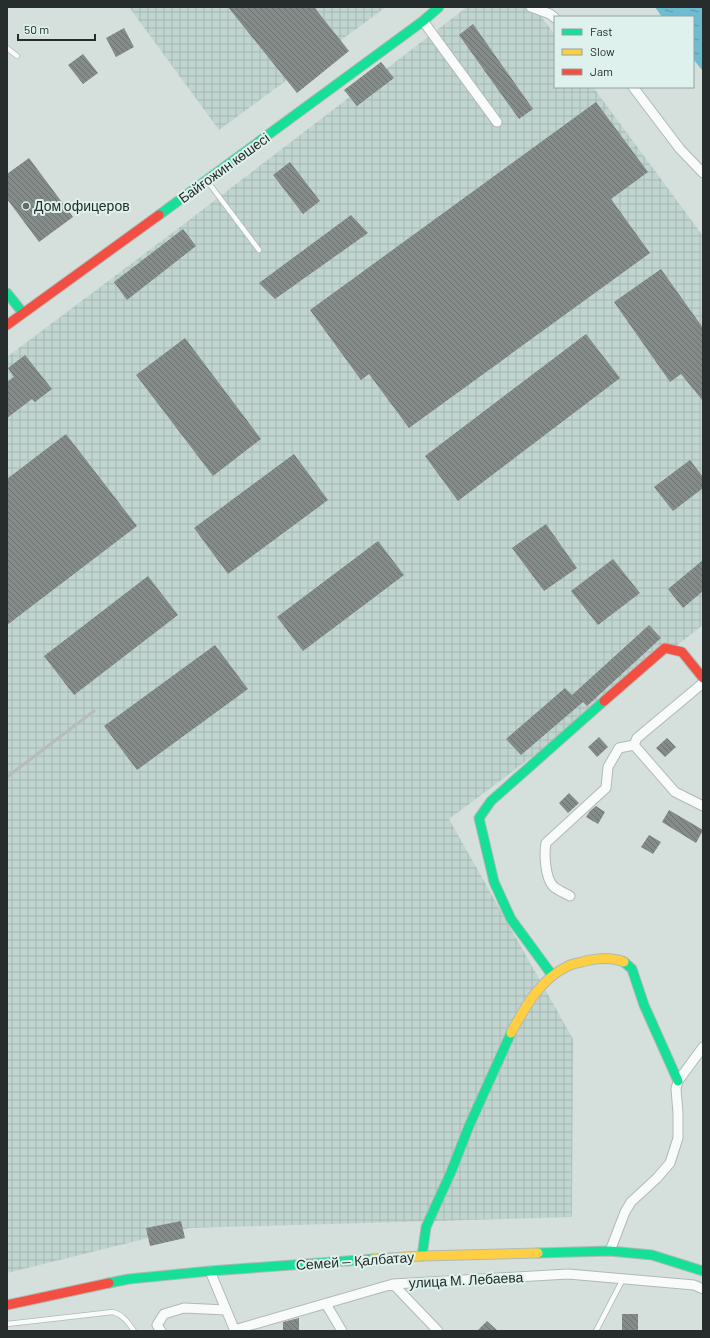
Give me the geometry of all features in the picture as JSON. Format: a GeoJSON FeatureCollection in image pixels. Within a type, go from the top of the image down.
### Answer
{"type":"FeatureCollection","features":[{"type":"Feature","properties":{"kind":"main road","name":"Байғожин көшесі"},"geometry":{"type":"LineString","coordinates":[[7,325],[207,181],[423,21],[439,7]]}},
{"type":"Feature","properties":{"kind":"main road"},"geometry":{"type":"LineString","coordinates":[[7,293],[22,313]]}},
{"type":"Feature","properties":{"kind":"main road"},"geometry":{"type":"LineString","coordinates":[[552,975],[508,913],[494,882],[479,818],[491,801],[665,648],[682,652],[703,678]]}},
{"type":"Feature","properties":{"kind":"main road"},"geometry":{"type":"LineString","coordinates":[[422,1256],[426,1227],[506,1043],[526,1005],[552,975],[569,965],[600,958],[618,960],[624,962],[632,968],[644,1006],[678,1081]]}},
{"type":"Feature","properties":{"kind":"main road","name":"Семей — Қалбатау"},"geometry":{"type":"LineString","coordinates":[[7,1305],[129,1279],[210,1271],[422,1256],[610,1251],[652,1255],[703,1271]]}},
{"type":"Feature","properties":{"kind":"street"},"geometry":{"type":"LineString","coordinates":[[531,7],[550,14],[554,17]]}},
{"type":"Feature","properties":{"kind":"street"},"geometry":{"type":"LineString","coordinates":[[423,21],[496,122]]}},
{"type":"Feature","properties":{"kind":"street"},"geometry":{"type":"LineString","coordinates":[[634,88],[680,149],[703,173]]}},
{"type":"Feature","properties":{"kind":"street"},"geometry":{"type":"LineString","coordinates":[[634,745],[637,738],[703,683]]}},
{"type":"Feature","properties":{"kind":"street"},"geometry":{"type":"LineString","coordinates":[[634,745],[675,792],[703,806]]}},
{"type":"Feature","properties":{"kind":"street"},"geometry":{"type":"LineString","coordinates":[[570,896],[553,886],[547,871],[544,857],[546,843],[606,788],[608,767],[619,748],[634,745]]}},
{"type":"Feature","properties":{"kind":"street"},"geometry":{"type":"LineString","coordinates":[[610,1251],[625,1212],[631,1202],[657,1178],[670,1163],[678,1138],[676,1088],[678,1081],[703,1047]]}},
{"type":"Feature","properties":{"kind":"street"},"geometry":{"type":"LineString","coordinates":[[210,1271],[235,1330]]}},
{"type":"Feature","properties":{"kind":"street","name":"улица М. Лебаева"},"geometry":{"type":"LineString","coordinates":[[235,1330],[393,1284],[568,1274],[694,1284],[703,1289]]}},
{"type":"Feature","properties":{"kind":"street"},"geometry":{"type":"LineString","coordinates":[[393,1284],[438,1331]]}},
{"type":"Feature","properties":{"kind":"street"},"geometry":{"type":"LineString","coordinates":[[326,1304],[342,1331]]}},
{"type":"Feature","properties":{"kind":"street"},"geometry":{"type":"LineString","coordinates":[[161,1331],[157,1325],[164,1314],[184,1308],[226,1310]]}},
{"type":"Feature","properties":{"kind":"lane"},"geometry":{"type":"LineString","coordinates":[[7,48],[17,56]]}},
{"type":"Feature","properties":{"kind":"lane"},"geometry":{"type":"LineString","coordinates":[[207,181],[259,250]]}},
{"type":"Feature","properties":{"kind":"lane"},"geometry":{"type":"LineString","coordinates":[[596,1331],[623,1279]]}},
{"type":"Feature","properties":{"kind":"lane"},"geometry":{"type":"LineString","coordinates":[[7,1324],[113,1312],[124,1318],[134,1331]]}},
{"type":"Feature","properties":{"kind":"shaded area"},"geometry":{"type":"Polygon","coordinates":[[[129,7],[386,7],[219,130],[129,7]]]}},
{"type":"Feature","properties":{"kind":"shaded area"},"geometry":{"type":"Polygon","coordinates":[[[467,7],[534,7],[554,34],[554,88],[594,88],[703,236],[703,625],[568,730],[449,819],[573,1039],[572,1217],[189,1228],[7,1273],[7,357],[184,224],[467,7]]]}},
{"type":"Feature","properties":{"kind":"water"},"geometry":{"type":"Polygon","coordinates":[[[655,7],[703,7],[703,71],[694,60],[694,16],[661,16],[655,7]]]}},
{"type":"Feature","properties":{"kind":"building"},"geometry":{"type":"Polygon","coordinates":[[[228,7],[314,7],[349,51],[297,93],[228,7]]]}},
{"type":"Feature","properties":{"kind":"building"},"geometry":{"type":"Polygon","coordinates":[[[473,24],[533,109],[519,119],[459,35],[473,24]]]}},
{"type":"Feature","properties":{"kind":"building"},"geometry":{"type":"Polygon","coordinates":[[[124,28],[134,47],[116,57],[106,38],[124,28]]]}},
{"type":"Feature","properties":{"kind":"building"},"geometry":{"type":"Polygon","coordinates":[[[83,54],[98,73],[83,84],[68,65],[83,54]]]}},
{"type":"Feature","properties":{"kind":"building"},"geometry":{"type":"Polygon","coordinates":[[[381,62],[394,78],[357,106],[344,90],[381,62]]]}},
{"type":"Feature","properties":{"kind":"building"},"geometry":{"type":"Polygon","coordinates":[[[596,102],[648,172],[611,199],[650,253],[409,428],[369,374],[361,380],[310,310],[596,102]]]}},
{"type":"Feature","properties":{"kind":"building"},"geometry":{"type":"Polygon","coordinates":[[[29,158],[73,217],[39,242],[7,199],[7,174],[29,158]]]}},
{"type":"Feature","properties":{"kind":"building"},"geometry":{"type":"Polygon","coordinates":[[[290,162],[320,201],[303,214],[273,175],[290,162]]]}},
{"type":"Feature","properties":{"kind":"building"},"geometry":{"type":"Polygon","coordinates":[[[351,215],[368,233],[275,299],[259,283],[351,215]]]}},
{"type":"Feature","properties":{"kind":"building"},"geometry":{"type":"Polygon","coordinates":[[[183,229],[196,246],[127,300],[114,282],[183,229]]]}},
{"type":"Feature","properties":{"kind":"building"},"geometry":{"type":"Polygon","coordinates":[[[661,269],[703,328],[703,401],[681,374],[670,382],[614,302],[661,269]]]}},
{"type":"Feature","properties":{"kind":"building"},"geometry":{"type":"Polygon","coordinates":[[[586,334],[620,378],[458,501],[425,456],[586,334]]]}},
{"type":"Feature","properties":{"kind":"building"},"geometry":{"type":"Polygon","coordinates":[[[185,338],[261,439],[213,476],[136,375],[185,338]]]}},
{"type":"Feature","properties":{"kind":"building"},"geometry":{"type":"Polygon","coordinates":[[[25,355],[52,389],[35,402],[32,399],[7,418],[7,382],[14,377],[8,368],[25,355]]]}},
{"type":"Feature","properties":{"kind":"building"},"geometry":{"type":"Polygon","coordinates":[[[66,434],[137,526],[7,625],[7,479],[66,434]]]}},
{"type":"Feature","properties":{"kind":"building"},"geometry":{"type":"Polygon","coordinates":[[[294,454],[328,500],[228,574],[194,528],[294,454]]]}},
{"type":"Feature","properties":{"kind":"building"},"geometry":{"type":"Polygon","coordinates":[[[690,460],[703,477],[703,488],[673,511],[654,487],[690,460]]]}},
{"type":"Feature","properties":{"kind":"building"},"geometry":{"type":"Polygon","coordinates":[[[546,524],[577,568],[544,591],[512,548],[546,524]]]}},
{"type":"Feature","properties":{"kind":"building"},"geometry":{"type":"Polygon","coordinates":[[[378,541],[404,575],[303,651],[277,617],[378,541]]]}},
{"type":"Feature","properties":{"kind":"building"},"geometry":{"type":"Polygon","coordinates":[[[613,559],[640,593],[598,625],[571,591],[613,559]]]}},
{"type":"Feature","properties":{"kind":"building"},"geometry":{"type":"Polygon","coordinates":[[[703,560],[703,591],[683,608],[668,589],[703,560]]]}},
{"type":"Feature","properties":{"kind":"building"},"geometry":{"type":"Polygon","coordinates":[[[148,576],[178,615],[74,695],[44,656],[148,576]]]}},
{"type":"Feature","properties":{"kind":"building"},"geometry":{"type":"Polygon","coordinates":[[[649,625],[661,638],[587,706],[583,702],[521,755],[506,739],[565,688],[572,695],[649,625]]]}},
{"type":"Feature","properties":{"kind":"building"},"geometry":{"type":"Polygon","coordinates":[[[215,645],[248,689],[137,770],[104,726],[215,645]]]}},
{"type":"Feature","properties":{"kind":"building"},"geometry":{"type":"Polygon","coordinates":[[[599,737],[608,747],[597,757],[588,747],[599,737]]]}},
{"type":"Feature","properties":{"kind":"building"},"geometry":{"type":"Polygon","coordinates":[[[667,738],[676,747],[665,757],[656,748],[667,738]]]}},
{"type":"Feature","properties":{"kind":"building"},"geometry":{"type":"Polygon","coordinates":[[[569,793],[579,803],[568,813],[559,803],[569,793]]]}},
{"type":"Feature","properties":{"kind":"building"},"geometry":{"type":"Polygon","coordinates":[[[596,806],[605,812],[598,824],[586,817],[596,806]]]}},
{"type":"Feature","properties":{"kind":"building"},"geometry":{"type":"Polygon","coordinates":[[[669,810],[703,830],[696,843],[662,822],[669,810]]]}},
{"type":"Feature","properties":{"kind":"building"},"geometry":{"type":"Polygon","coordinates":[[[649,835],[661,842],[653,854],[641,847],[649,835]]]}},
{"type":"Feature","properties":{"kind":"building"},"geometry":{"type":"Polygon","coordinates":[[[181,1221],[185,1238],[150,1246],[146,1228],[181,1221]]]}},
{"type":"Feature","properties":{"kind":"building"},"geometry":{"type":"Polygon","coordinates":[[[622,1314],[638,1314],[638,1331],[622,1331],[622,1314]]]}},
{"type":"Feature","properties":{"kind":"building"},"geometry":{"type":"Polygon","coordinates":[[[299,1318],[299,1331],[283,1331],[283,1322],[299,1318]]]}},
{"type":"Feature","properties":{"kind":"building"},"geometry":{"type":"Polygon","coordinates":[[[487,1321],[498,1331],[477,1331],[487,1321]]]}},
{"type":"Feature","properties":{"kind":"railway"},"geometry":{"type":"LineString","coordinates":[[7,777],[94,711]]}},
{"type":"Feature","properties":{"kind":"traffic: fast"},"geometry":{"type":"LineString","coordinates":[[159,215],[423,21],[439,7]]}},
{"type":"Feature","properties":{"kind":"traffic: fast"},"geometry":{"type":"LineString","coordinates":[[7,293],[23,313]]}},
{"type":"Feature","properties":{"kind":"traffic: fast"},"geometry":{"type":"LineString","coordinates":[[552,975],[511,919],[494,882],[479,818],[491,801],[604,701]]}},
{"type":"Feature","properties":{"kind":"traffic: fast"},"geometry":{"type":"LineString","coordinates":[[624,962],[632,969],[644,1005],[678,1081]]}},
{"type":"Feature","properties":{"kind":"traffic: fast"},"geometry":{"type":"LineString","coordinates":[[422,1256],[426,1227],[511,1033]]}},
{"type":"Feature","properties":{"kind":"traffic: fast"},"geometry":{"type":"LineString","coordinates":[[538,1253],[610,1251],[652,1255],[703,1271]]}},
{"type":"Feature","properties":{"kind":"traffic: fast"},"geometry":{"type":"LineString","coordinates":[[109,1283],[129,1279],[210,1271],[373,1259]]}},
{"type":"Feature","properties":{"kind":"traffic: slow"},"geometry":{"type":"LineString","coordinates":[[511,1033],[534,995],[549,978],[558,972],[572,964],[595,959],[604,958],[624,962]]}},
{"type":"Feature","properties":{"kind":"traffic: slow"},"geometry":{"type":"LineString","coordinates":[[373,1259],[422,1256],[538,1253]]}},
{"type":"Feature","properties":{"kind":"traffic: jam"},"geometry":{"type":"LineString","coordinates":[[7,325],[159,215]]}},
{"type":"Feature","properties":{"kind":"traffic: jam"},"geometry":{"type":"LineString","coordinates":[[604,701],[665,648],[682,652],[703,678]]}},
{"type":"Feature","properties":{"kind":"traffic: jam"},"geometry":{"type":"LineString","coordinates":[[7,1305],[109,1283]]}},
{"type":"Feature","properties":{"kind":"place","name":"Дом офицеров"},"geometry":{"type":"Point","coordinates":[26,206]}}]}
